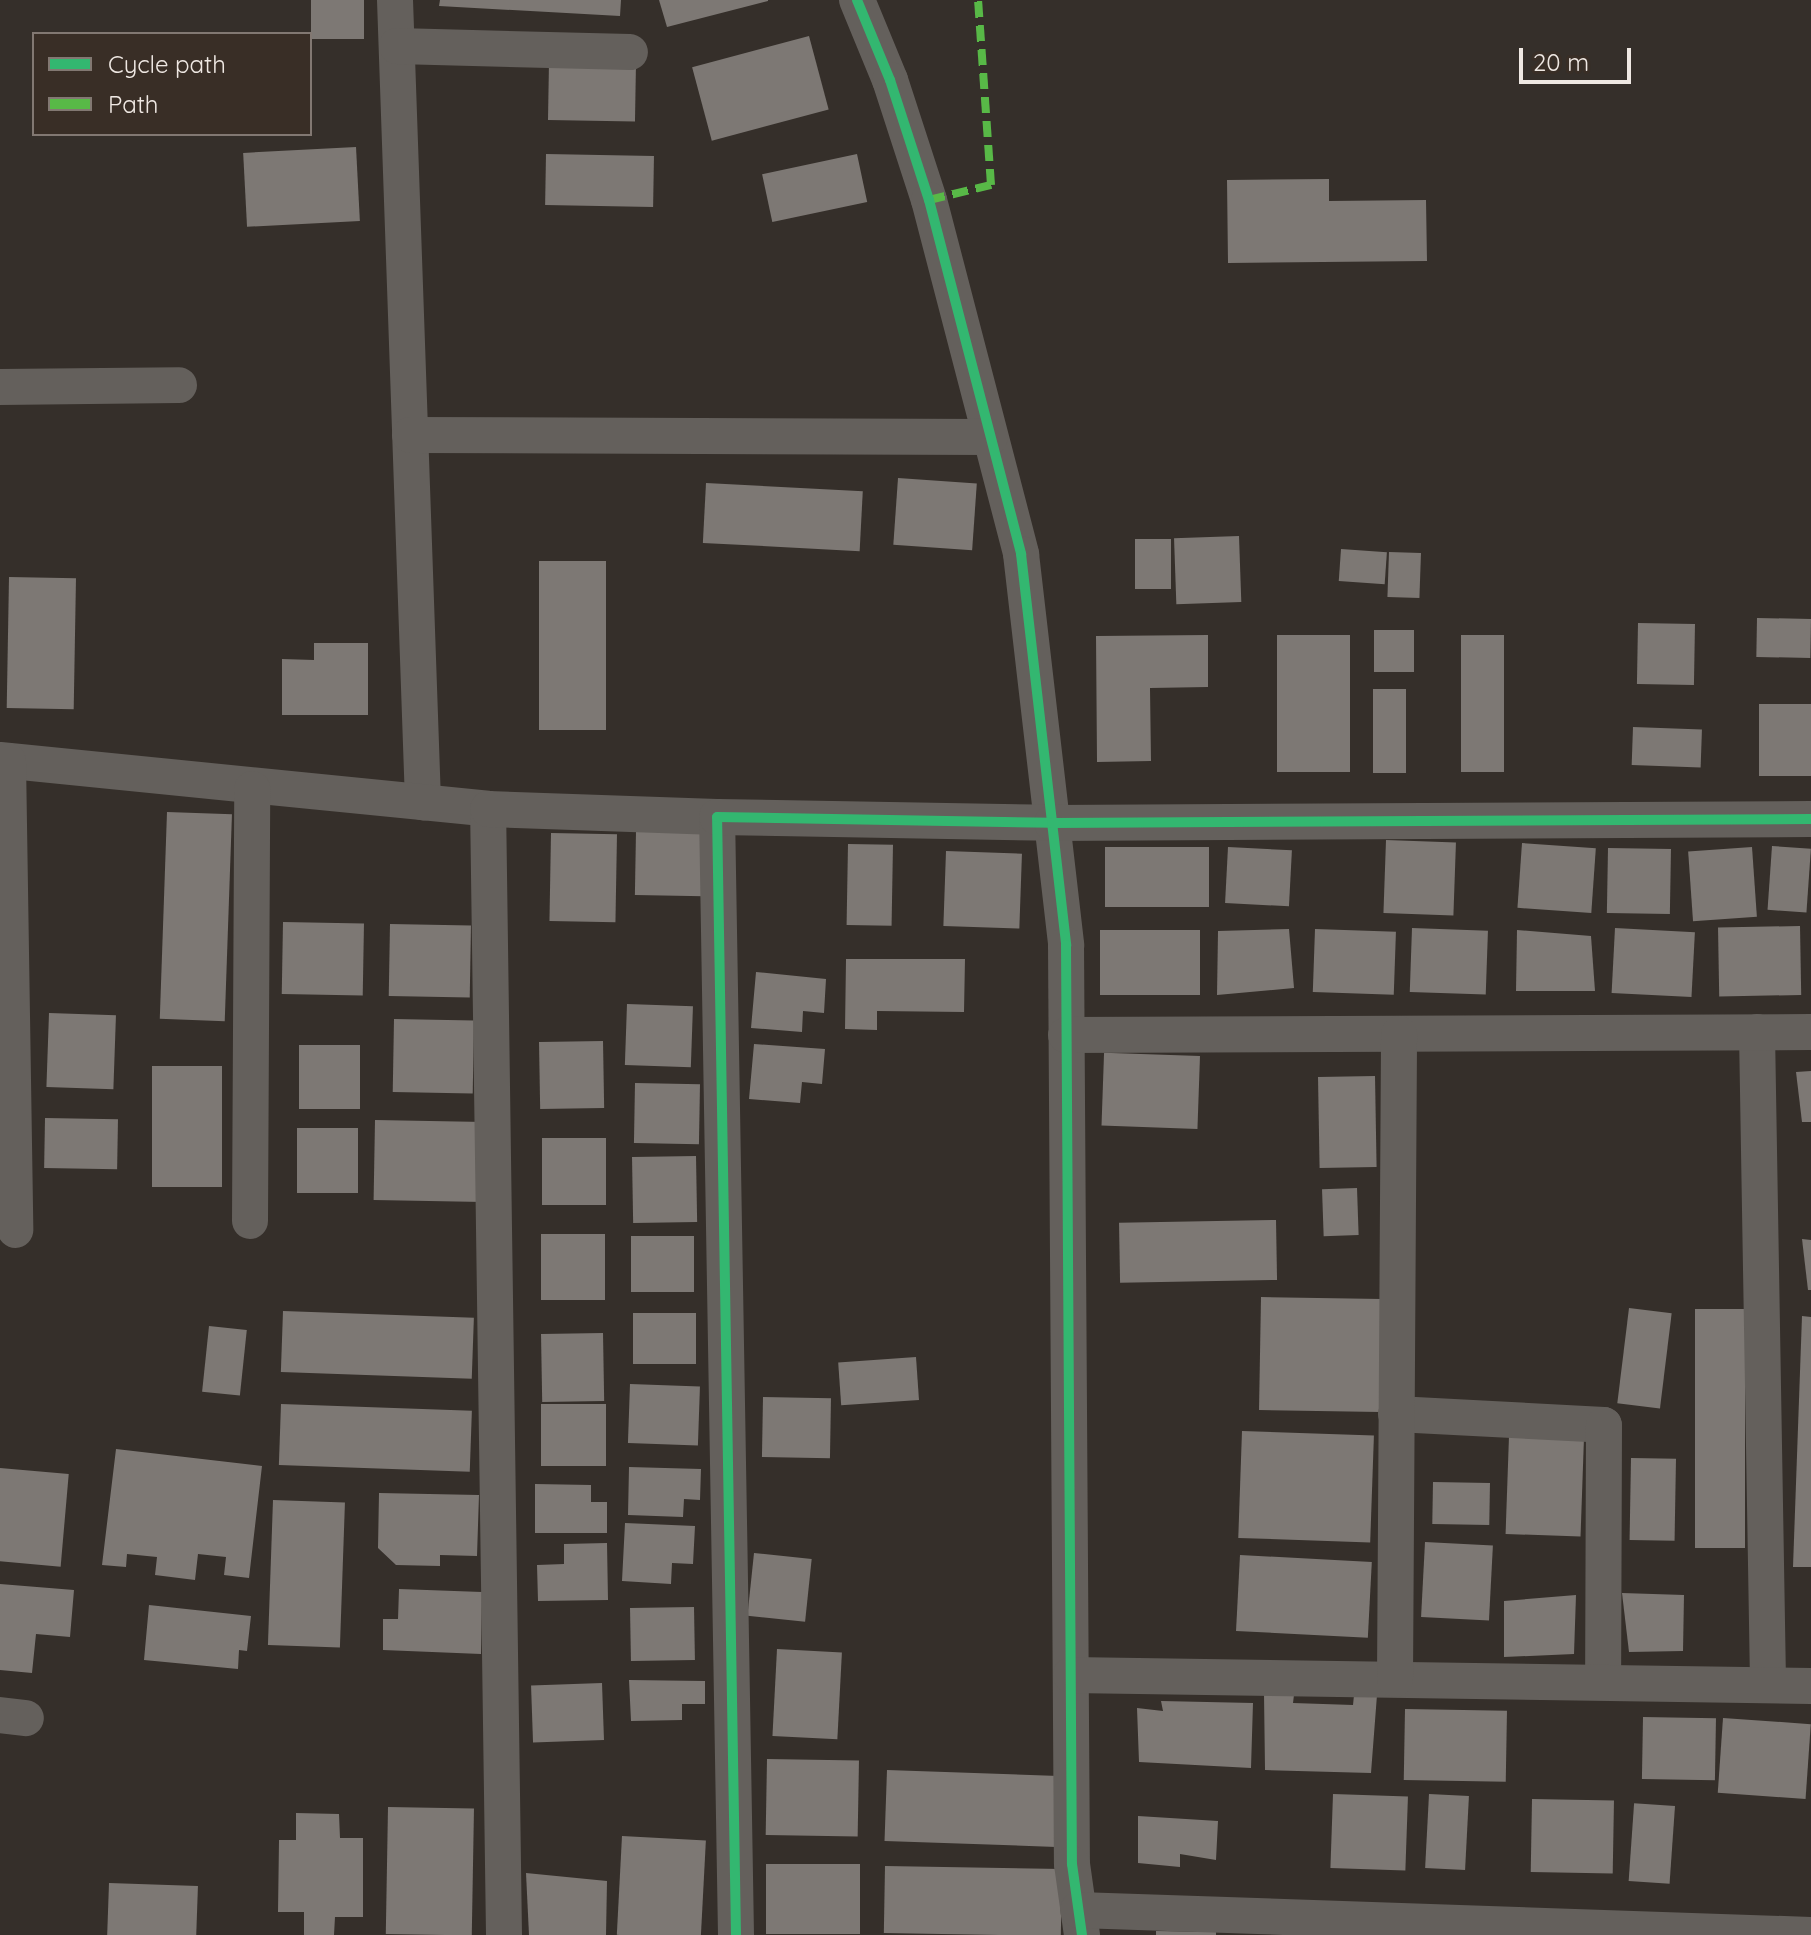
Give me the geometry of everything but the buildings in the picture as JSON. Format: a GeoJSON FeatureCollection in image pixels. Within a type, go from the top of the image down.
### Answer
{"type":"FeatureCollection","features":[{"type":"Feature","properties":{"kind":"street"},"geometry":{"type":"LineString","coordinates":[[395,0],[423,803]]}},
{"type":"Feature","properties":{"kind":"street"},"geometry":{"type":"LineString","coordinates":[[857,0],[890,80],[929,200],[1021,554],[1066,945],[1072,1864],[1080,1922],[1811,1935]]}},
{"type":"Feature","properties":{"kind":"street"},"geometry":{"type":"LineString","coordinates":[[397,46],[630,52]]}},
{"type":"Feature","properties":{"kind":"street"},"geometry":{"type":"LineString","coordinates":[[0,387],[179,385]]}},
{"type":"Feature","properties":{"kind":"street"},"geometry":{"type":"LineString","coordinates":[[410,435],[990,437]]}},
{"type":"Feature","properties":{"kind":"street"},"geometry":{"type":"LineString","coordinates":[[15,1230],[4,761],[252,789],[488,809],[717,817],[1052,823],[1811,819]]}},
{"type":"Feature","properties":{"kind":"street"},"geometry":{"type":"LineString","coordinates":[[250,1221],[252,789]]}},
{"type":"Feature","properties":{"kind":"street"},"geometry":{"type":"LineString","coordinates":[[488,809],[504,1935]]}},
{"type":"Feature","properties":{"kind":"street"},"geometry":{"type":"LineString","coordinates":[[717,817],[736,1935]]}},
{"type":"Feature","properties":{"kind":"street"},"geometry":{"type":"LineString","coordinates":[[1757,1032],[1768,1685]]}},
{"type":"Feature","properties":{"kind":"street"},"geometry":{"type":"LineString","coordinates":[[1066,1035],[1811,1032]]}},
{"type":"Feature","properties":{"kind":"street"},"geometry":{"type":"LineString","coordinates":[[1395,1679],[1399,1034]]}},
{"type":"Feature","properties":{"kind":"street"},"geometry":{"type":"LineString","coordinates":[[1396,1414],[1604,1425],[1603,1682]]}},
{"type":"Feature","properties":{"kind":"street"},"geometry":{"type":"LineString","coordinates":[[1071,1675],[1811,1686]]}},
{"type":"Feature","properties":{"kind":"marked path"},"geometry":{"type":"LineString","coordinates":[[929,200],[991,185],[978,0]]}},
{"type":"Feature","properties":{"kind":"cycle path"},"geometry":{"type":"LineString","coordinates":[[857,0],[890,80],[929,200],[1021,554],[1066,945],[1072,1864],[1082,1935]]}},
{"type":"Feature","properties":{"kind":"cycle path"},"geometry":{"type":"LineString","coordinates":[[736,1935],[717,817],[1052,823],[1811,819]]}}]}
